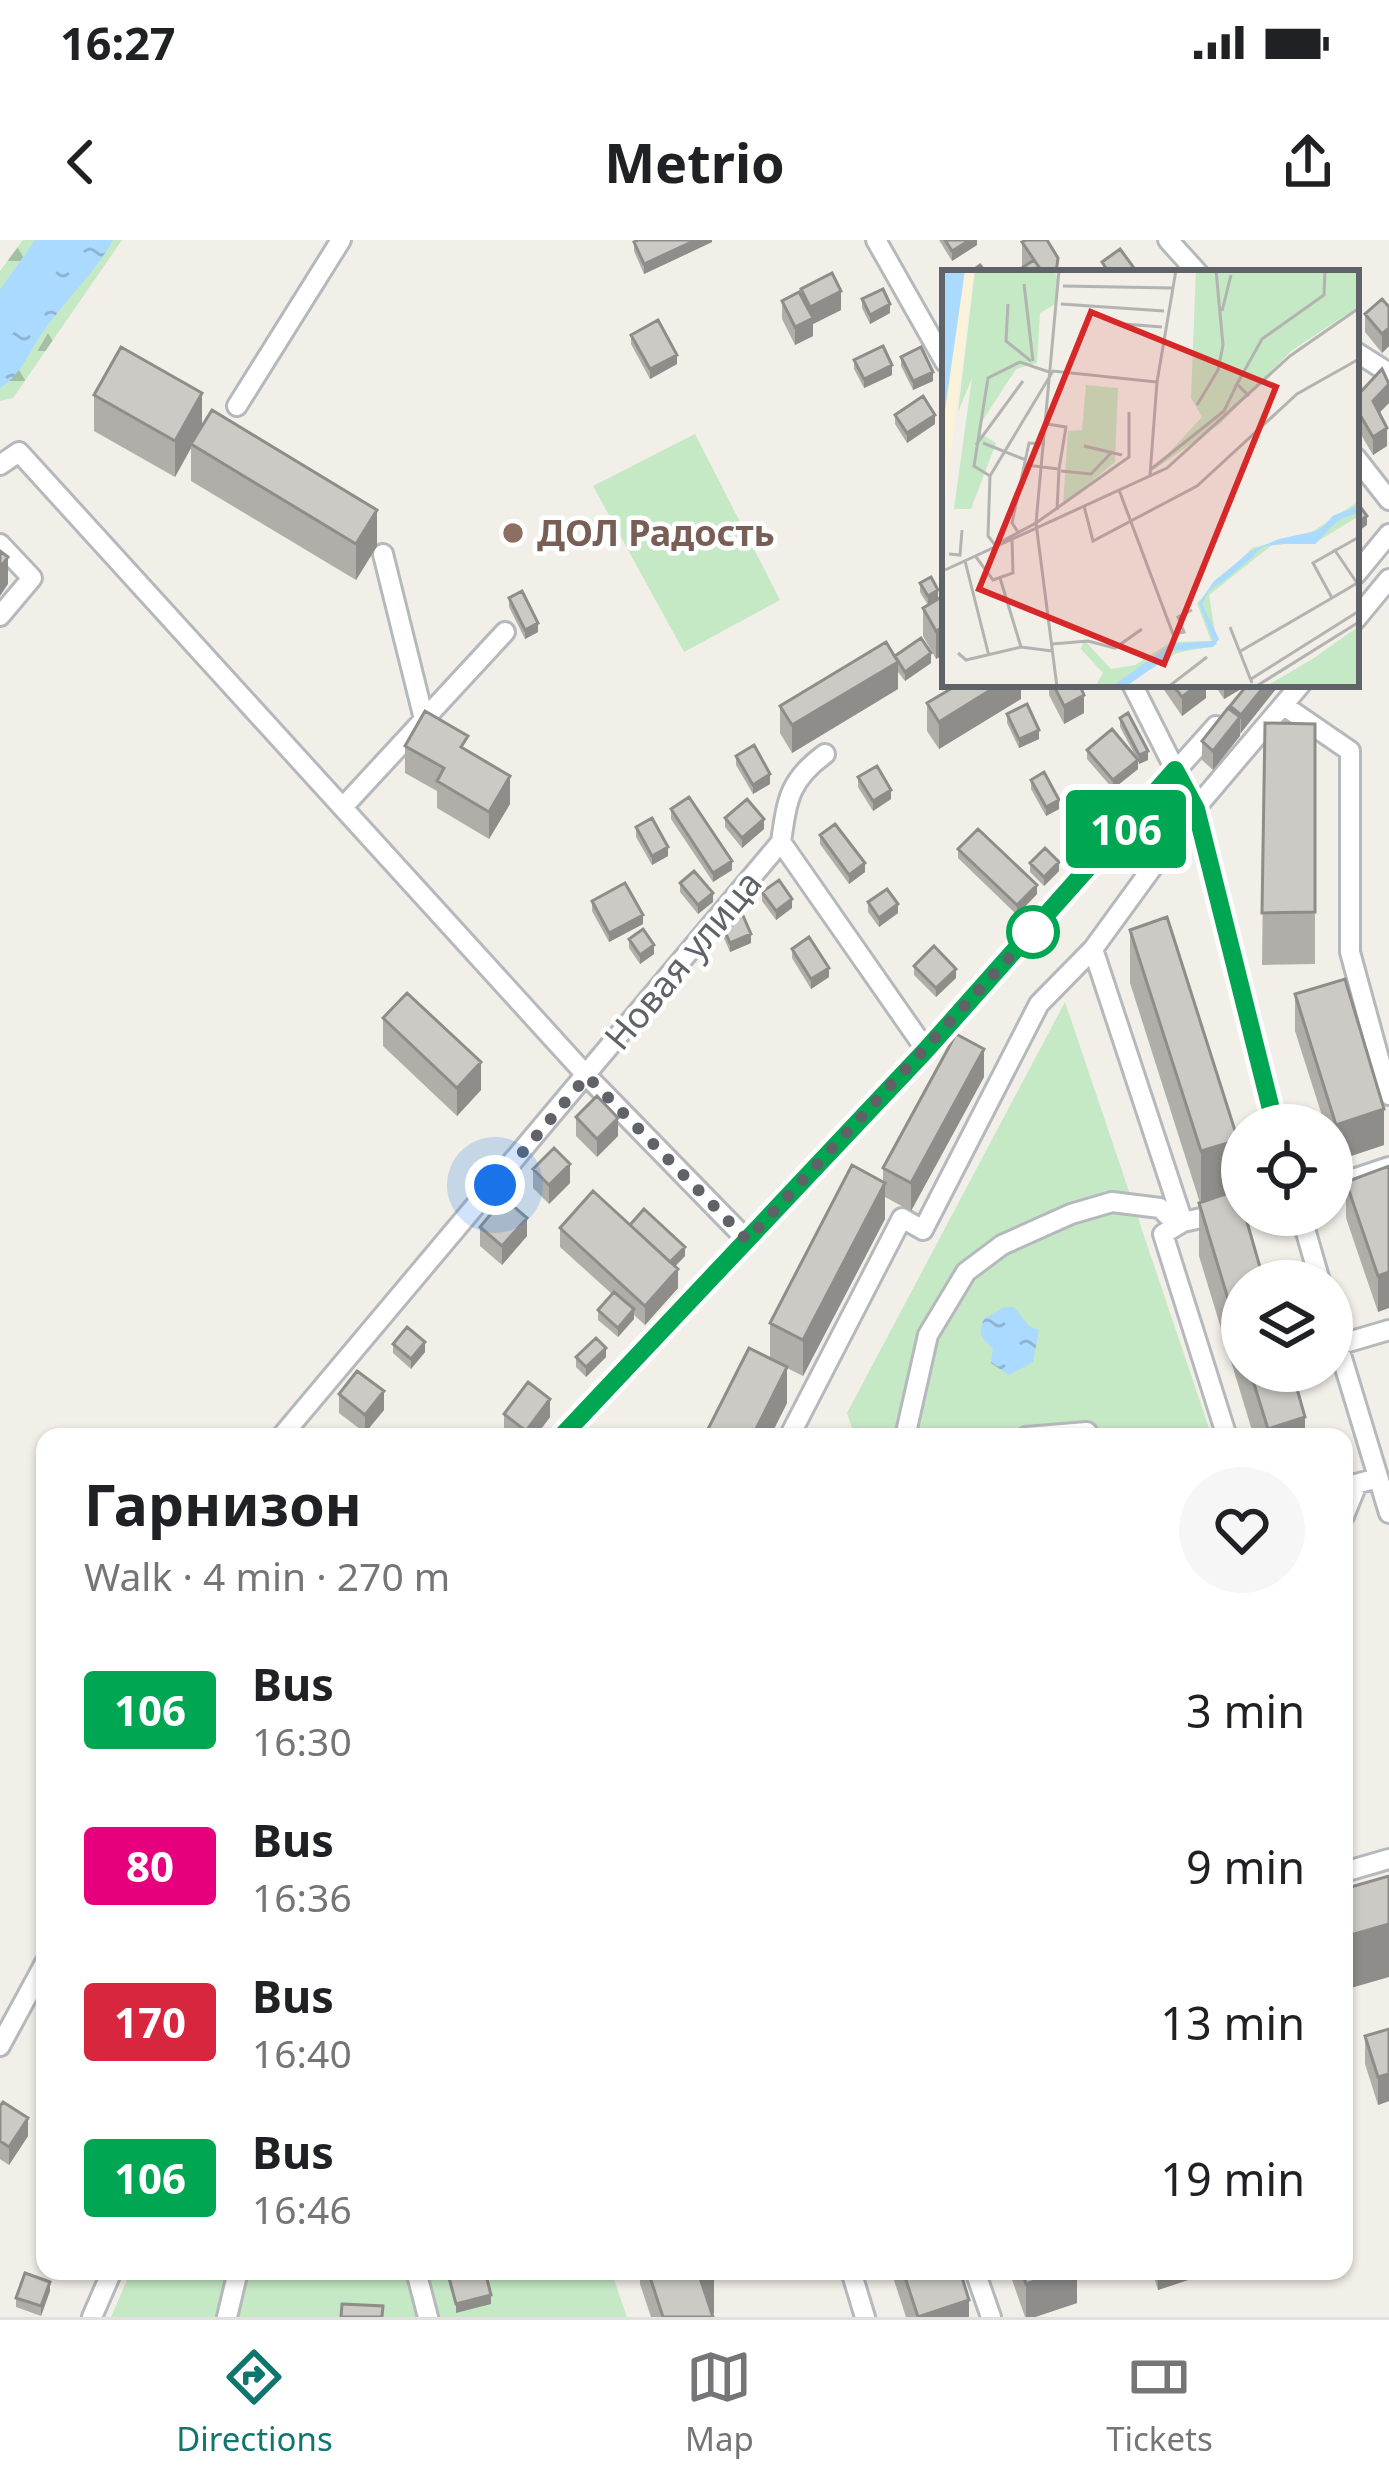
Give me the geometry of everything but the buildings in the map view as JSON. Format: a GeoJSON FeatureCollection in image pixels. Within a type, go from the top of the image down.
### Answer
{"type":"FeatureCollection","features":[{"type":"Feature","properties":{"kind":"street"},"geometry":{"type":"LineString","coordinates":[[237,406],[341,240]]}},
{"type":"Feature","properties":{"kind":"street"},"geometry":{"type":"LineString","coordinates":[[876,240],[942,357]]}},
{"type":"Feature","properties":{"kind":"street"},"geometry":{"type":"LineString","coordinates":[[1168,240],[1195,270]]}},
{"type":"Feature","properties":{"kind":"street"},"geometry":{"type":"LineString","coordinates":[[1359,354],[1389,373]]}},
{"type":"Feature","properties":{"kind":"street"},"geometry":{"type":"LineString","coordinates":[[0,465],[19,452],[587,1076],[747,1240]]}},
{"type":"Feature","properties":{"kind":"street"},"geometry":{"type":"LineString","coordinates":[[1359,462],[1389,500]]}},
{"type":"Feature","properties":{"kind":"street"},"geometry":{"type":"LineString","coordinates":[[1359,570],[1389,534]]}},
{"type":"Feature","properties":{"kind":"street"},"geometry":{"type":"LineString","coordinates":[[0,544],[32,578],[0,616]]}},
{"type":"Feature","properties":{"kind":"street"},"geometry":{"type":"LineString","coordinates":[[383,554],[424,719]]}},
{"type":"Feature","properties":{"kind":"street"},"geometry":{"type":"LineString","coordinates":[[1359,615],[1389,580]]}},
{"type":"Feature","properties":{"kind":"street"},"geometry":{"type":"LineString","coordinates":[[344,806],[505,632]]}},
{"type":"Feature","properties":{"kind":"street"},"geometry":{"type":"LineString","coordinates":[[1134,687],[1196,809],[1270,1104]]}},
{"type":"Feature","properties":{"kind":"street"},"geometry":{"type":"LineString","coordinates":[[797,1428],[902,1218],[923,1230],[1040,1004],[1093,949],[1196,809],[1298,687]]}},
{"type":"Feature","properties":{"kind":"street"},"geometry":{"type":"LineString","coordinates":[[1283,705],[1350,751],[1350,952],[1389,1095]]}},
{"type":"Feature","properties":{"kind":"street"},"geometry":{"type":"LineString","coordinates":[[569,1428],[926,1050],[1234,708]]}},
{"type":"Feature","properties":{"kind":"street"},"geometry":{"type":"LineString","coordinates":[[782,842],[792,790],[802,771],[825,754]]}},
{"type":"Feature","properties":{"kind":"street","name":"Новая улица"},"geometry":{"type":"LineString","coordinates":[[289,1428],[782,842],[926,1050]]}},
{"type":"Feature","properties":{"kind":"street"},"geometry":{"type":"LineString","coordinates":[[1093,949],[1180,1224]]}},
{"type":"Feature","properties":{"kind":"street"},"geometry":{"type":"LineString","coordinates":[[1353,1179],[1389,1167]]}},
{"type":"Feature","properties":{"kind":"street"},"geometry":{"type":"LineString","coordinates":[[907,1428],[928,1335],[966,1272],[1002,1245],[1071,1214],[1112,1202],[1160,1208],[1180,1224]]}},
{"type":"Feature","properties":{"kind":"street"},"geometry":{"type":"LineString","coordinates":[[1221,1214],[1180,1224],[1163,1234],[1224,1428]]}},
{"type":"Feature","properties":{"kind":"street"},"geometry":{"type":"LineString","coordinates":[[1353,1341],[1389,1330]]}},
{"type":"Feature","properties":{"kind":"street"},"geometry":{"type":"LineString","coordinates":[[1352,1392],[1389,1513]]}},
{"type":"Feature","properties":{"kind":"street"},"geometry":{"type":"LineString","coordinates":[[580,1416],[585,1428]]}},
{"type":"Feature","properties":{"kind":"street"},"geometry":{"type":"LineString","coordinates":[[1353,1484],[1378,1478]]}},
{"type":"Feature","properties":{"kind":"street"},"geometry":{"type":"LineString","coordinates":[[1353,1869],[1389,1859]]}},
{"type":"Feature","properties":{"kind":"street"},"geometry":{"type":"LineString","coordinates":[[0,2046],[36,1980]]}},
{"type":"Feature","properties":{"kind":"street"},"geometry":{"type":"LineString","coordinates":[[92,2317],[108,2280]]}},
{"type":"Feature","properties":{"kind":"street"},"geometry":{"type":"LineString","coordinates":[[227,2317],[236,2280]]}},
{"type":"Feature","properties":{"kind":"street"},"geometry":{"type":"LineString","coordinates":[[418,2280],[428,2317]]}},
{"type":"Feature","properties":{"kind":"street"},"geometry":{"type":"LineString","coordinates":[[854,2280],[865,2317]]}},
{"type":"Feature","properties":{"kind":"street"},"geometry":{"type":"LineString","coordinates":[[979,2280],[991,2317]]}},
{"type":"Feature","properties":{"kind":"green space"},"geometry":{"type":"Polygon","coordinates":[[[23,240],[122,240],[13,398],[0,401],[0,271],[23,240]]]}},
{"type":"Feature","properties":{"kind":"green space"},"geometry":{"type":"Polygon","coordinates":[[[695,434],[780,600],[684,652],[593,486],[695,434]]]}},
{"type":"Feature","properties":{"kind":"green space"},"geometry":{"type":"Polygon","coordinates":[[[1065,1002],[1209,1428],[852,1428],[847,1413],[1065,1002]]]}},
{"type":"Feature","properties":{"kind":"green space"},"geometry":{"type":"Polygon","coordinates":[[[127,2280],[614,2280],[627,2317],[111,2317],[127,2280]]]}},
{"type":"Feature","properties":{"kind":"water"},"geometry":{"type":"Polygon","coordinates":[[[57,240],[113,240],[20,368],[0,388],[0,321],[57,240]]]}},
{"type":"Feature","properties":{"kind":"water"},"geometry":{"type":"Polygon","coordinates":[[[1014,1307],[1029,1326],[1039,1330],[1033,1362],[1009,1375],[991,1363],[993,1348],[981,1331],[985,1318],[1014,1307]]]}},
{"type":"Feature","properties":{"kind":"waterway"},"geometry":{"type":"LineString","coordinates":[[0,321],[57,240]]}},
{"type":"Feature","properties":{"kind":"bus line","name":"106"},"geometry":{"type":"LineString","coordinates":[[569,1428],[926,1050],[1175,770],[1196,809],[1270,1104]]}},
{"type":"Feature","properties":{"kind":"place","name":"ДОЛ Радость"},"geometry":{"type":"Point","coordinates":[513,533]}},
{"type":"Feature","properties":{"kind":"route"},"geometry":{"type":"LineString","coordinates":[[495,1185],[587,1076],[747,1240],[1033,932]]}}]}
